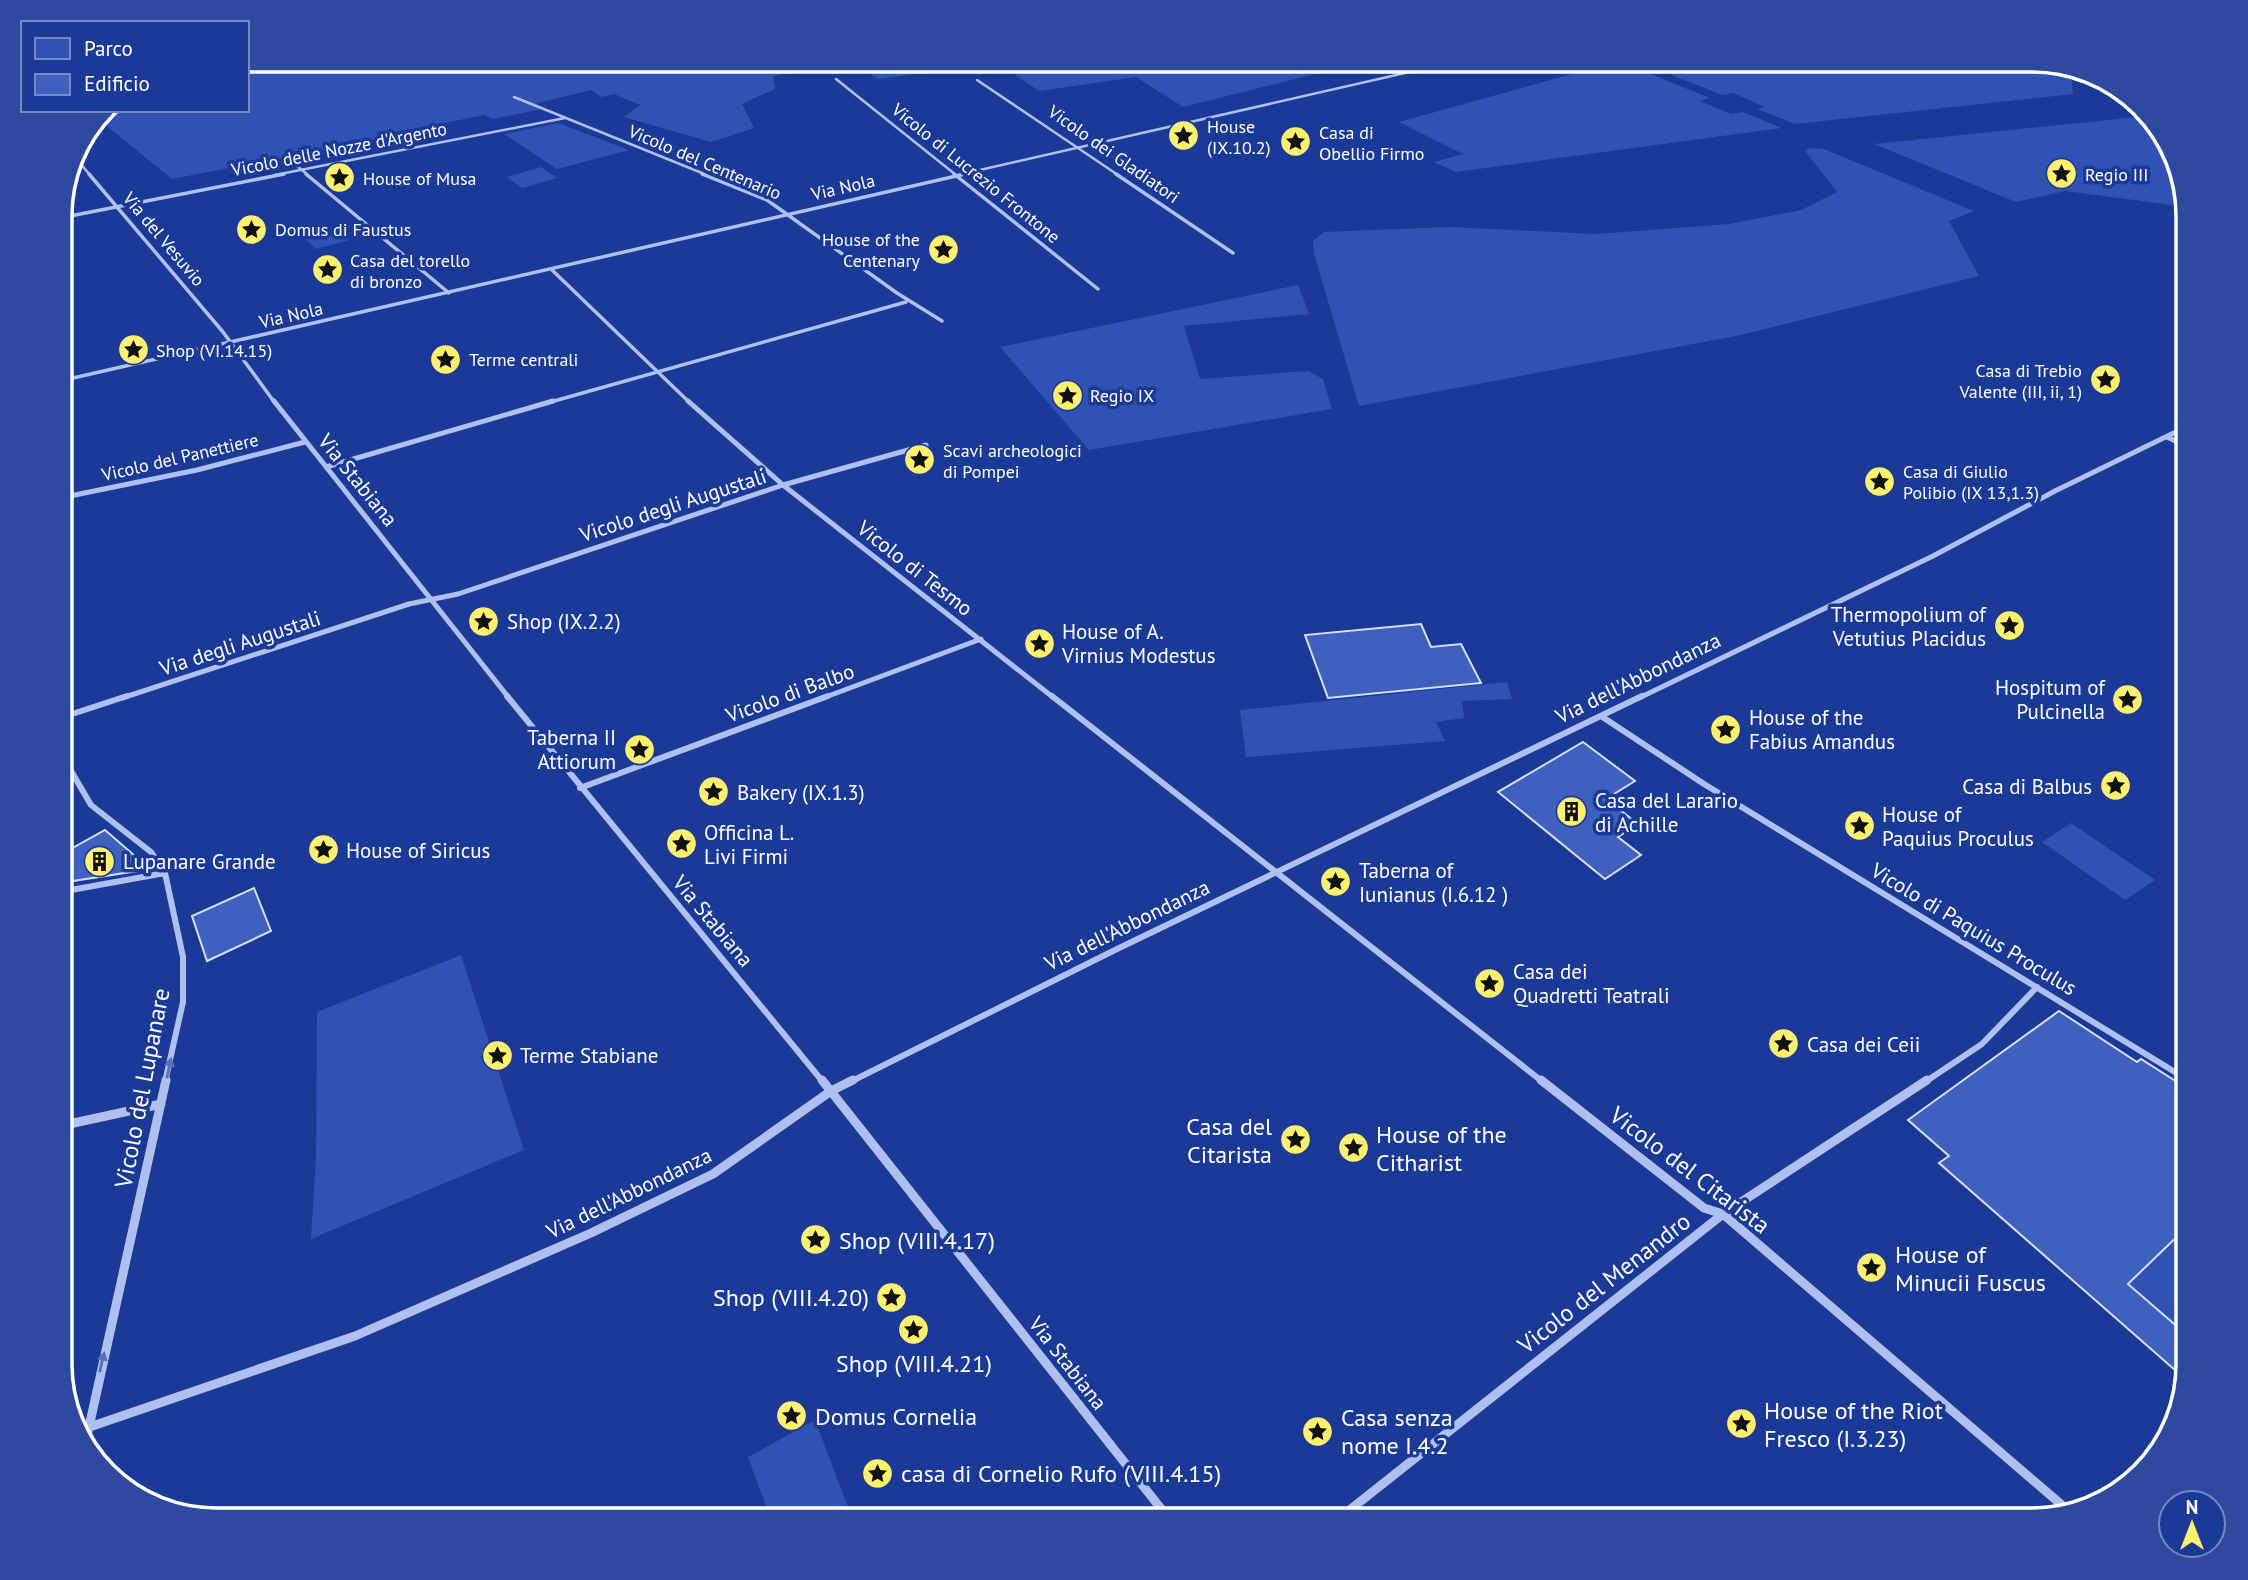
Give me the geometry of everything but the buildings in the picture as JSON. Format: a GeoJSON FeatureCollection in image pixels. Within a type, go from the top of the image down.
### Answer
{"type":"FeatureCollection","features":[{"type":"Feature","properties":{"kind":"street","name":"Via Nola"},"geometry":{"type":"LineString","coordinates":[[72,378],[1410,72]]}},
{"type":"Feature","properties":{"kind":"street","name":"Vicolo di Lucrezio Frontone"},"geometry":{"type":"LineString","coordinates":[[836,79],[1098,289]]}},
{"type":"Feature","properties":{"kind":"street","name":"Vicolo dei Gladiatori"},"geometry":{"type":"LineString","coordinates":[[977,80],[1233,253]]}},
{"type":"Feature","properties":{"kind":"street","name":"Vicolo del Centenario"},"geometry":{"type":"LineString","coordinates":[[514,97],[767,201],[789,214],[906,302],[942,321]]}},
{"type":"Feature","properties":{"kind":"street","name":"Vicolo delle Nozze d'Argento"},"geometry":{"type":"LineString","coordinates":[[72,216],[299,168],[565,118]]}},
{"type":"Feature","properties":{"kind":"street","name":"Via del Vesuvio"},"geometry":{"type":"LineString","coordinates":[[81,164],[231,343]]}},
{"type":"Feature","properties":{"kind":"street"},"geometry":{"type":"LineString","coordinates":[[299,168],[449,293]]}},
{"type":"Feature","properties":{"kind":"street","name":"Vicolo di Tesmo"},"geometry":{"type":"LineString","coordinates":[[551,269],[713,425],[783,485],[1276,872]]}},
{"type":"Feature","properties":{"kind":"street"},"geometry":{"type":"LineString","coordinates":[[326,467],[658,370],[906,302]]}},
{"type":"Feature","properties":{"kind":"street","name":"Via Stabiana"},"geometry":{"type":"LineString","coordinates":[[231,343],[305,442],[580,788],[831,1091],[1160,1508]]}},
{"type":"Feature","properties":{"kind":"street","name":"Via dell'Abbondanza"},"geometry":{"type":"LineString","coordinates":[[87,1428],[355,1336],[591,1233],[713,1174],[831,1091],[1276,872],[1933,556],[2055,491],[2176,432]]}},
{"type":"Feature","properties":{"kind":"street"},"geometry":{"type":"LineString","coordinates":[[2167,437],[2176,441]]}},
{"type":"Feature","properties":{"kind":"street","name":"Vicolo del Panettiere"},"geometry":{"type":"LineString","coordinates":[[72,495],[184,472],[305,442]]}},
{"type":"Feature","properties":{"kind":"street","name":"Vicolo degli Augustali"},"geometry":{"type":"LineString","coordinates":[[431,598],[458,594],[783,485],[926,446]]}},
{"type":"Feature","properties":{"kind":"street","name":"Via degli Augustali"},"geometry":{"type":"LineString","coordinates":[[72,714],[431,598]]}},
{"type":"Feature","properties":{"kind":"street","name":"Vicolo di Balbo"},"geometry":{"type":"LineString","coordinates":[[580,788],[981,639]]}},
{"type":"Feature","properties":{"kind":"street","name":"Vicolo di Paquius Proculus"},"geometry":{"type":"LineString","coordinates":[[1601,716],[1704,784],[2176,1072]]}},
{"type":"Feature","properties":{"kind":"street","name":"Vicolo del Lupanare"},"geometry":{"type":"LineString","coordinates":[[72,773],[91,805],[151,852],[164,873],[183,957],[183,1002],[87,1428]]}},
{"type":"Feature","properties":{"kind":"street","name":"Vicolo del Citarista"},"geometry":{"type":"LineString","coordinates":[[1276,872],[1704,1208],[1723,1214],[2062,1505]]}},
{"type":"Feature","properties":{"kind":"street"},"geometry":{"type":"LineString","coordinates":[[72,890],[164,873]]}},
{"type":"Feature","properties":{"kind":"street","name":"Vicolo del Menandro"},"geometry":{"type":"LineString","coordinates":[[1353,1508],[1723,1214],[1982,1044],[2037,987]]}},
{"type":"Feature","properties":{"kind":"street"},"geometry":{"type":"LineString","coordinates":[[72,1123],[161,1104]]}},
{"type":"Feature","properties":{"kind":"green space"},"geometry":{"type":"Polygon","coordinates":[[[248,72],[794,72],[773,76],[775,89],[742,104],[754,128],[711,142],[624,117],[640,105],[614,94],[601,97],[591,90],[534,104],[542,109],[493,119],[484,115],[440,124],[434,128],[172,179],[108,127],[106,122],[116,112],[248,112],[248,72]]]}},
{"type":"Feature","properties":{"kind":"green space"},"geometry":{"type":"Polygon","coordinates":[[[868,72],[930,72],[878,79],[868,72]]]}},
{"type":"Feature","properties":{"kind":"green space"},"geometry":{"type":"Polygon","coordinates":[[[1011,72],[1323,72],[1183,107],[1136,77],[1039,91],[1011,72]]]}},
{"type":"Feature","properties":{"kind":"green space"},"geometry":{"type":"Polygon","coordinates":[[[1579,72],[1645,72],[1710,98],[1700,101],[1731,114],[1743,112],[1781,128],[1456,172],[1434,162],[1463,154],[1399,122],[1579,72]]]}},
{"type":"Feature","properties":{"kind":"green space"},"geometry":{"type":"Polygon","coordinates":[[[1664,72],[2033,72],[2071,77],[2073,94],[1795,124],[1757,109],[1765,107],[1733,93],[1722,95],[1664,72]]]}},
{"type":"Feature","properties":{"kind":"green space"},"geometry":{"type":"Polygon","coordinates":[[[2137,117],[2147,128],[2165,160],[2175,205],[2065,191],[2016,202],[1874,144],[2137,117]]]}},
{"type":"Feature","properties":{"kind":"green space"},"geometry":{"type":"Polygon","coordinates":[[[558,123],[629,150],[557,169],[504,134],[558,123]]]}},
{"type":"Feature","properties":{"kind":"green space"},"geometry":{"type":"Polygon","coordinates":[[[1810,148],[1824,149],[1974,211],[1949,221],[1979,276],[1736,336],[1359,406],[1314,254],[1313,241],[1324,232],[1449,227],[1597,234],[1729,224],[1801,210],[1837,192],[1805,151],[1810,148]]]}},
{"type":"Feature","properties":{"kind":"green space"},"geometry":{"type":"Polygon","coordinates":[[[541,167],[557,178],[522,188],[507,177],[541,167]]]}},
{"type":"Feature","properties":{"kind":"green space"},"geometry":{"type":"Polygon","coordinates":[[[335,228],[349,240],[316,249],[303,237],[335,228]]]}},
{"type":"Feature","properties":{"kind":"green space"},"geometry":{"type":"Polygon","coordinates":[[[1298,285],[1309,314],[1184,326],[1200,379],[1308,371],[1323,379],[1332,409],[1089,450],[1000,347],[1298,285]]]}},
{"type":"Feature","properties":{"kind":"green space"},"geometry":{"type":"Polygon","coordinates":[[[1507,682],[1512,699],[1462,701],[1464,718],[1436,722],[1445,741],[1246,757],[1240,710],[1507,682]]]}},
{"type":"Feature","properties":{"kind":"green space"},"geometry":{"type":"Polygon","coordinates":[[[2071,823],[2155,880],[2125,900],[2042,842],[2071,823]]]}},
{"type":"Feature","properties":{"kind":"green space"},"geometry":{"type":"Polygon","coordinates":[[[461,955],[524,1150],[311,1239],[316,1155],[317,1012],[461,955]]]}},
{"type":"Feature","properties":{"kind":"green space"},"geometry":{"type":"Polygon","coordinates":[[[2176,1238],[2176,1326],[2128,1284],[2176,1238]]]}},
{"type":"Feature","properties":{"kind":"green space"},"geometry":{"type":"Polygon","coordinates":[[[815,1420],[848,1508],[767,1508],[748,1457],[815,1420]]]}},
{"type":"Feature","properties":{"kind":"place","name":"House (IX.10.2)"},"geometry":{"type":"Point","coordinates":[1184,136]}},
{"type":"Feature","properties":{"kind":"place","name":"Casa di Obellio Firmo"},"geometry":{"type":"Point","coordinates":[1296,142]}},
{"type":"Feature","properties":{"kind":"place","name":"Regio III"},"geometry":{"type":"Point","coordinates":[2062,174]}},
{"type":"Feature","properties":{"kind":"place","name":"House of Musa"},"geometry":{"type":"Point","coordinates":[340,178]}},
{"type":"Feature","properties":{"kind":"place","name":"Domus di Faustus"},"geometry":{"type":"Point","coordinates":[252,229]}},
{"type":"Feature","properties":{"kind":"place","name":"House of the Centenary"},"geometry":{"type":"Point","coordinates":[943,249]}},
{"type":"Feature","properties":{"kind":"place","name":"Casa del torello di bronzo"},"geometry":{"type":"Point","coordinates":[327,270]}},
{"type":"Feature","properties":{"kind":"place","name":"Shop (VI.14.15)"},"geometry":{"type":"Point","coordinates":[133,350]}},
{"type":"Feature","properties":{"kind":"place","name":"Terme centrali"},"geometry":{"type":"Point","coordinates":[446,359]}},
{"type":"Feature","properties":{"kind":"place","name":"Casa di Trebio Valente (III, ii, 1)"},"geometry":{"type":"Point","coordinates":[2105,380]}},
{"type":"Feature","properties":{"kind":"place","name":"Regio IX"},"geometry":{"type":"Point","coordinates":[1067,395]}},
{"type":"Feature","properties":{"kind":"place","name":"Scavi archeologici di Pompei"},"geometry":{"type":"Point","coordinates":[920,460]}},
{"type":"Feature","properties":{"kind":"place","name":"Casa di Giulio Polibio (IX 13,1.3)"},"geometry":{"type":"Point","coordinates":[1880,481]}},
{"type":"Feature","properties":{"kind":"place","name":"Shop (IX.2.2)"},"geometry":{"type":"Point","coordinates":[484,621]}},
{"type":"Feature","properties":{"kind":"place","name":"Thermopolium of Vetutius Placidus"},"geometry":{"type":"Point","coordinates":[2009,626]}},
{"type":"Feature","properties":{"kind":"place","name":"House of A. Virnius Modestus"},"geometry":{"type":"Point","coordinates":[1039,643]}},
{"type":"Feature","properties":{"kind":"place","name":"Hospitum of Pulcinella"},"geometry":{"type":"Point","coordinates":[2128,699]}},
{"type":"Feature","properties":{"kind":"place","name":"House of the Fabius Amandus"},"geometry":{"type":"Point","coordinates":[1726,729]}},
{"type":"Feature","properties":{"kind":"place","name":"Taberna II Attiorum"},"geometry":{"type":"Point","coordinates":[639,749]}},
{"type":"Feature","properties":{"kind":"place","name":"Casa di Balbus"},"geometry":{"type":"Point","coordinates":[2115,786]}},
{"type":"Feature","properties":{"kind":"place","name":"Bakery (IX.1.3)"},"geometry":{"type":"Point","coordinates":[714,792]}},
{"type":"Feature","properties":{"kind":"place","name":"Casa del Larario di Achille"},"geometry":{"type":"Point","coordinates":[1572,812]}},
{"type":"Feature","properties":{"kind":"place","name":"House of Paquius Proculus"},"geometry":{"type":"Point","coordinates":[1859,826]}},
{"type":"Feature","properties":{"kind":"place","name":"Officina L. Livi Firmi"},"geometry":{"type":"Point","coordinates":[681,844]}},
{"type":"Feature","properties":{"kind":"place","name":"House of Siricus"},"geometry":{"type":"Point","coordinates":[323,850]}},
{"type":"Feature","properties":{"kind":"place","name":"Lupanare Grande"},"geometry":{"type":"Point","coordinates":[100,861]}},
{"type":"Feature","properties":{"kind":"place","name":"Taberna of Iunianus (I.6.12 )"},"geometry":{"type":"Point","coordinates":[1336,882]}},
{"type":"Feature","properties":{"kind":"place","name":"Casa dei Quadretti Teatrali"},"geometry":{"type":"Point","coordinates":[1490,983]}},
{"type":"Feature","properties":{"kind":"place","name":"Casa dei Ceii"},"geometry":{"type":"Point","coordinates":[1784,1044]}},
{"type":"Feature","properties":{"kind":"place","name":"Terme Stabiane"},"geometry":{"type":"Point","coordinates":[497,1055]}},
{"type":"Feature","properties":{"kind":"place","name":"Casa del Citarista"},"geometry":{"type":"Point","coordinates":[1295,1140]}},
{"type":"Feature","properties":{"kind":"place","name":"House of the Citharist"},"geometry":{"type":"Point","coordinates":[1353,1148]}},
{"type":"Feature","properties":{"kind":"place","name":"Shop (VIII.4.17)"},"geometry":{"type":"Point","coordinates":[816,1240]}},
{"type":"Feature","properties":{"kind":"place","name":"House of Minucii Fuscus"},"geometry":{"type":"Point","coordinates":[1872,1268]}},
{"type":"Feature","properties":{"kind":"place","name":"Shop (VIII.4.20)"},"geometry":{"type":"Point","coordinates":[892,1297]}},
{"type":"Feature","properties":{"kind":"place","name":"Shop (VIII.4.21)"},"geometry":{"type":"Point","coordinates":[914,1329]}},
{"type":"Feature","properties":{"kind":"place","name":"Domus Cornelia"},"geometry":{"type":"Point","coordinates":[792,1416]}},
{"type":"Feature","properties":{"kind":"place","name":"House of the Riot Fresco (I.3.23)"},"geometry":{"type":"Point","coordinates":[1741,1424]}},
{"type":"Feature","properties":{"kind":"place","name":"Casa senza nome I.4.2"},"geometry":{"type":"Point","coordinates":[1318,1431]}},
{"type":"Feature","properties":{"kind":"place","name":"casa di Cornelio Rufo (VIII.4.15)"},"geometry":{"type":"Point","coordinates":[878,1473]}}]}
